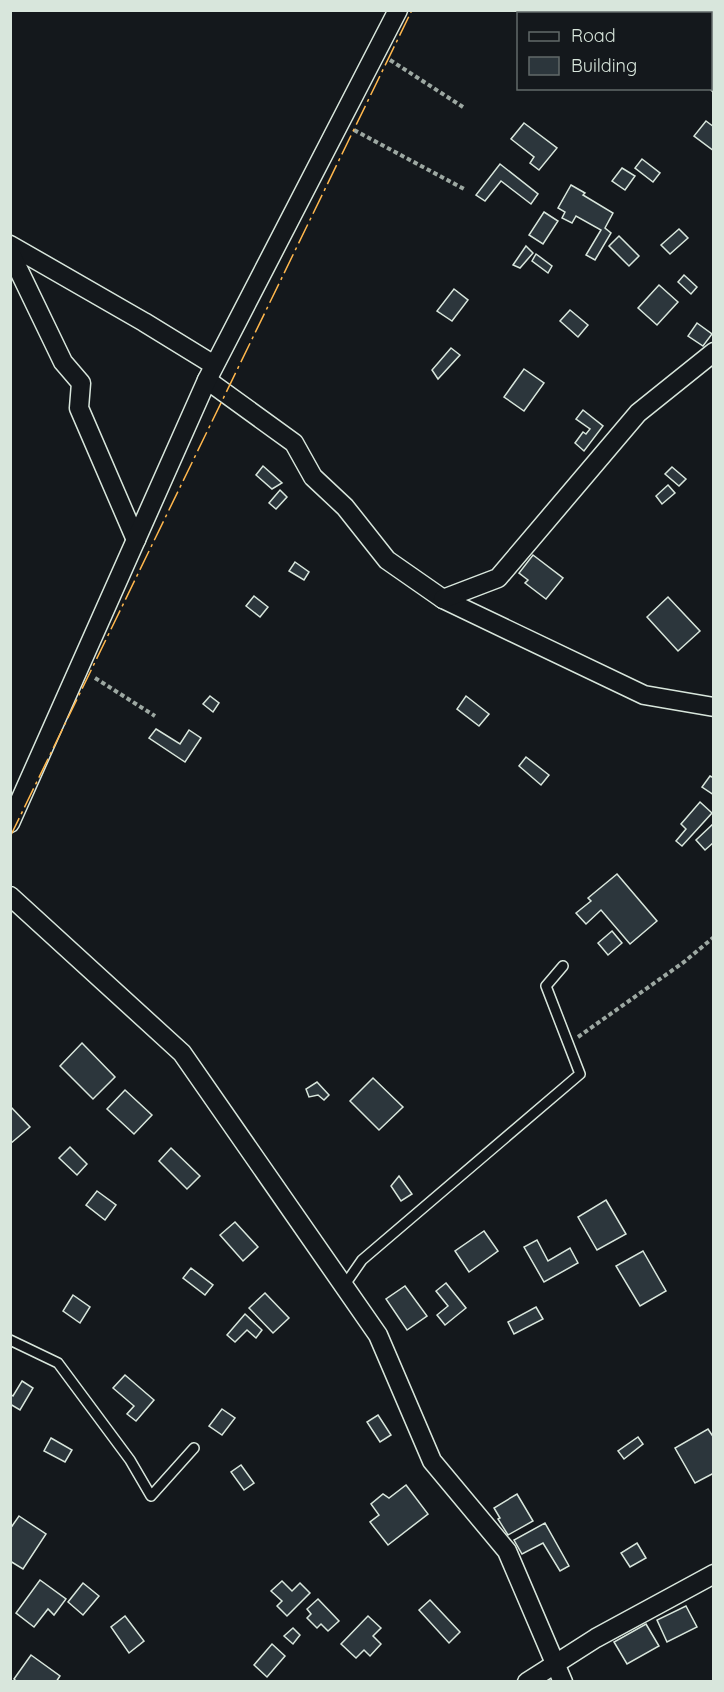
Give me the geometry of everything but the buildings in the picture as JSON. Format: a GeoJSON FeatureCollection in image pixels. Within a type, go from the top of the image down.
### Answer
{"type":"FeatureCollection","features":[{"type":"Feature","properties":{"kind":"street"},"geometry":{"type":"LineString","coordinates":[[10,823],[211,373],[398,10]]}},
{"type":"Feature","properties":{"kind":"street"},"geometry":{"type":"LineString","coordinates":[[10,245],[144,322],[211,373],[294,443],[313,477],[345,507],[387,560],[443,599],[644,695],[714,707]]}},
{"type":"Feature","properties":{"kind":"street"},"geometry":{"type":"LineString","coordinates":[[10,252],[63,362],[81,383],[79,408],[136,540]]}},
{"type":"Feature","properties":{"kind":"street"},"geometry":{"type":"LineString","coordinates":[[443,599],[498,578],[638,413],[714,352]]}},
{"type":"Feature","properties":{"kind":"street"},"geometry":{"type":"LineString","coordinates":[[10,897],[182,1053],[378,1335],[432,1461],[507,1551],[562,1682]]}},
{"type":"Feature","properties":{"kind":"street"},"geometry":{"type":"LineString","coordinates":[[527,1682],[596,1638],[714,1574]]}},
{"type":"Feature","properties":{"kind":"lane"},"geometry":{"type":"LineString","coordinates":[[344,1286],[362,1260],[580,1074],[546,986],[563,966]]}},
{"type":"Feature","properties":{"kind":"lane"},"geometry":{"type":"LineString","coordinates":[[10,1340],[58,1363],[130,1460],[151,1496],[194,1448]]}},
{"type":"Feature","properties":{"kind":"path"},"geometry":{"type":"LineString","coordinates":[[377,51],[463,107]]}},
{"type":"Feature","properties":{"kind":"path"},"geometry":{"type":"LineString","coordinates":[[340,123],[466,190]]}},
{"type":"Feature","properties":{"kind":"path"},"geometry":{"type":"LineString","coordinates":[[79,668],[155,716]]}},
{"type":"Feature","properties":{"kind":"path"},"geometry":{"type":"LineString","coordinates":[[568,1045],[684,962],[714,937]]}},
{"type":"Feature","properties":{"kind":"power"},"geometry":{"type":"LineString","coordinates":[[10,837],[412,10]]}}]}
